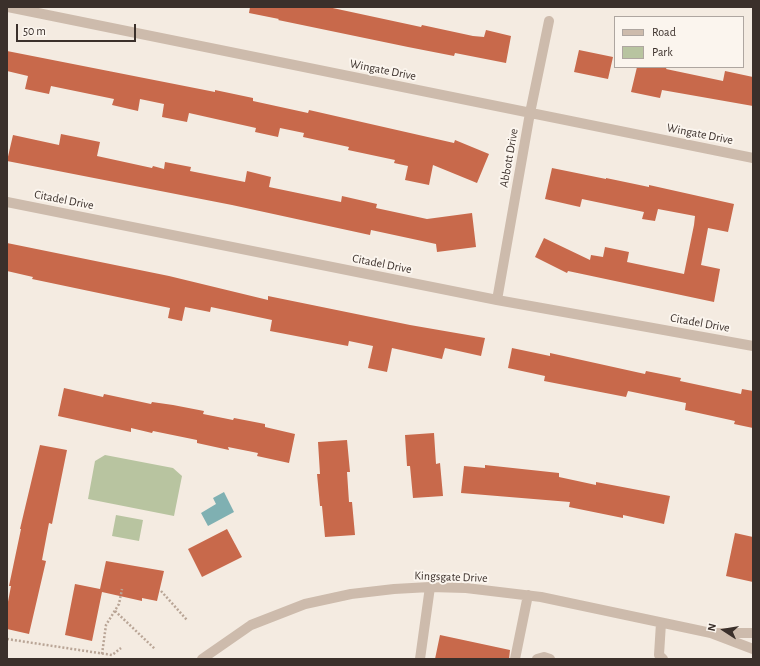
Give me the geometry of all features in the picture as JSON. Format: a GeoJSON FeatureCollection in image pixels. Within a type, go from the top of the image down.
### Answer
{"type":"FeatureCollection","features":[{"type":"Feature","properties":{"kind":"street","name":"Wingate Drive"},"geometry":{"type":"LineString","coordinates":[[8,7],[753,158]]}},
{"type":"Feature","properties":{"kind":"street","name":"Abbott Drive"},"geometry":{"type":"LineString","coordinates":[[497,300],[530,113],[549,21]]}},
{"type":"Feature","properties":{"kind":"street","name":"Citadel Drive"},"geometry":{"type":"LineString","coordinates":[[7,202],[497,300],[753,346]]}},
{"type":"Feature","properties":{"kind":"street","name":"Kingsgate Drive"},"geometry":{"type":"LineString","coordinates":[[202,659],[251,625],[305,604],[351,594],[394,589],[430,588],[466,588],[528,595],[711,633],[753,649]]}},
{"type":"Feature","properties":{"kind":"street"},"geometry":{"type":"LineString","coordinates":[[420,659],[430,588]]}},
{"type":"Feature","properties":{"kind":"street"},"geometry":{"type":"LineString","coordinates":[[515,659],[528,595]]}},
{"type":"Feature","properties":{"kind":"street"},"geometry":{"type":"LineString","coordinates":[[661,623],[659,655],[663,659]]}},
{"type":"Feature","properties":{"kind":"street","name":"Kingsgate Drive"},"geometry":{"type":"LineString","coordinates":[[711,633],[753,633]]}},
{"type":"Feature","properties":{"kind":"street"},"geometry":{"type":"LineString","coordinates":[[537,659],[544,656],[550,659]]}},
{"type":"Feature","properties":{"kind":"path"},"geometry":{"type":"LineString","coordinates":[[102,654],[106,625],[119,604],[122,589]]}},
{"type":"Feature","properties":{"kind":"path"},"geometry":{"type":"LineString","coordinates":[[161,591],[187,620]]}},
{"type":"Feature","properties":{"kind":"path"},"geometry":{"type":"LineString","coordinates":[[115,611],[155,650]]}},
{"type":"Feature","properties":{"kind":"path"},"geometry":{"type":"LineString","coordinates":[[7,639],[112,655],[121,648]]}},
{"type":"Feature","properties":{"kind":"green space"},"geometry":{"type":"Polygon","coordinates":[[[105,455],[173,468],[182,476],[174,516],[88,499],[95,461],[105,455]]]}},
{"type":"Feature","properties":{"kind":"green space"},"geometry":{"type":"Polygon","coordinates":[[[116,515],[143,520],[139,541],[112,536],[116,515]]]}},
{"type":"Feature","properties":{"kind":"water"},"geometry":{"type":"Polygon","coordinates":[[[224,492],[234,512],[208,526],[201,513],[216,504],[213,498],[224,492]]]}},
{"type":"Feature","properties":{"kind":"building"},"geometry":{"type":"Polygon","coordinates":[[[250,7],[328,7],[421,27],[422,25],[473,36],[484,37],[486,30],[511,36],[506,63],[455,53],[454,56],[278,20],[279,19],[249,13],[250,7]]]}},
{"type":"Feature","properties":{"kind":"building"},"geometry":{"type":"Polygon","coordinates":[[[579,50],[613,57],[608,79],[574,72],[579,50]]]}},
{"type":"Feature","properties":{"kind":"building"},"geometry":{"type":"Polygon","coordinates":[[[7,51],[215,92],[215,90],[253,98],[253,101],[308,113],[309,110],[454,143],[455,140],[489,154],[477,183],[433,165],[429,185],[405,180],[408,166],[394,163],[395,160],[348,150],[349,147],[303,137],[304,133],[280,128],[278,137],[255,132],[256,128],[189,113],[187,122],[162,117],[164,104],[140,99],[138,111],[112,105],[114,99],[51,86],[49,94],[25,89],[28,76],[7,71],[7,51]]]}},
{"type":"Feature","properties":{"kind":"building"},"geometry":{"type":"Polygon","coordinates":[[[637,68],[666,68],[723,81],[725,71],[753,77],[753,106],[662,90],[660,98],[631,92],[637,68]]]}},
{"type":"Feature","properties":{"kind":"building"},"geometry":{"type":"Polygon","coordinates":[[[61,134],[100,142],[97,156],[152,168],[153,166],[164,169],[165,162],[191,167],[190,171],[245,182],[247,171],[271,177],[269,187],[341,202],[342,196],[377,204],[376,208],[427,219],[472,213],[476,247],[437,252],[436,244],[371,230],[370,235],[232,205],[7,161],[13,135],[59,145],[61,134]]]}},
{"type":"Feature","properties":{"kind":"building"},"geometry":{"type":"Polygon","coordinates":[[[552,168],[649,187],[649,185],[734,204],[728,232],[708,228],[701,265],[720,269],[714,302],[568,271],[567,273],[535,257],[544,238],[590,260],[591,255],[603,257],[605,247],[629,252],[627,262],[684,274],[694,225],[695,216],[658,209],[655,221],[642,219],[644,212],[582,199],[580,207],[545,199],[552,168]]]}},
{"type":"Feature","properties":{"kind":"building"},"geometry":{"type":"Polygon","coordinates":[[[7,243],[169,276],[268,300],[268,296],[410,325],[485,338],[481,356],[445,348],[442,359],[392,348],[387,372],[368,368],[373,346],[349,341],[348,346],[270,331],[272,320],[211,307],[210,312],[185,307],[182,321],[168,318],[170,308],[32,279],[33,277],[7,271],[7,243]]]}},
{"type":"Feature","properties":{"kind":"building"},"geometry":{"type":"Polygon","coordinates":[[[512,348],[550,356],[550,353],[645,374],[646,371],[681,378],[680,381],[741,394],[742,389],[753,391],[753,428],[734,424],[735,421],[685,410],[686,403],[628,391],[626,397],[544,381],[545,376],[508,368],[512,348]]]}},
{"type":"Feature","properties":{"kind":"building"},"geometry":{"type":"Polygon","coordinates":[[[64,388],[103,397],[104,394],[151,404],[152,402],[204,411],[203,414],[265,424],[265,427],[295,434],[289,463],[257,456],[258,453],[228,447],[229,450],[197,443],[197,440],[153,431],[152,433],[131,428],[131,432],[58,416],[64,388]]]}},
{"type":"Feature","properties":{"kind":"building"},"geometry":{"type":"Polygon","coordinates":[[[434,433],[436,464],[440,463],[443,496],[413,498],[410,466],[407,466],[405,435],[434,433]]]}},
{"type":"Feature","properties":{"kind":"building"},"geometry":{"type":"Polygon","coordinates":[[[347,440],[350,472],[347,472],[349,502],[352,502],[355,535],[325,537],[317,474],[320,474],[318,442],[347,440]]]}},
{"type":"Feature","properties":{"kind":"building"},"geometry":{"type":"Polygon","coordinates":[[[40,445],[67,450],[52,524],[49,523],[42,560],[46,561],[29,634],[7,629],[7,607],[11,586],[9,586],[20,529],[40,445]]]}},
{"type":"Feature","properties":{"kind":"building"},"geometry":{"type":"Polygon","coordinates":[[[485,465],[559,473],[559,477],[596,485],[596,482],[670,496],[664,524],[623,515],[623,518],[569,507],[570,502],[461,493],[464,466],[485,468],[485,465]]]}},
{"type":"Feature","properties":{"kind":"building"},"geometry":{"type":"Polygon","coordinates":[[[227,529],[242,557],[202,577],[188,549],[227,529]]]}},
{"type":"Feature","properties":{"kind":"building"},"geometry":{"type":"Polygon","coordinates":[[[735,533],[753,537],[753,582],[726,576],[735,533]]]}},
{"type":"Feature","properties":{"kind":"building"},"geometry":{"type":"Polygon","coordinates":[[[106,561],[164,571],[157,601],[142,598],[142,601],[102,592],[92,641],[65,635],[75,584],[100,589],[106,561]]]}},
{"type":"Feature","properties":{"kind":"building"},"geometry":{"type":"Polygon","coordinates":[[[440,635],[510,650],[509,659],[435,659],[440,635]]]}}]}
